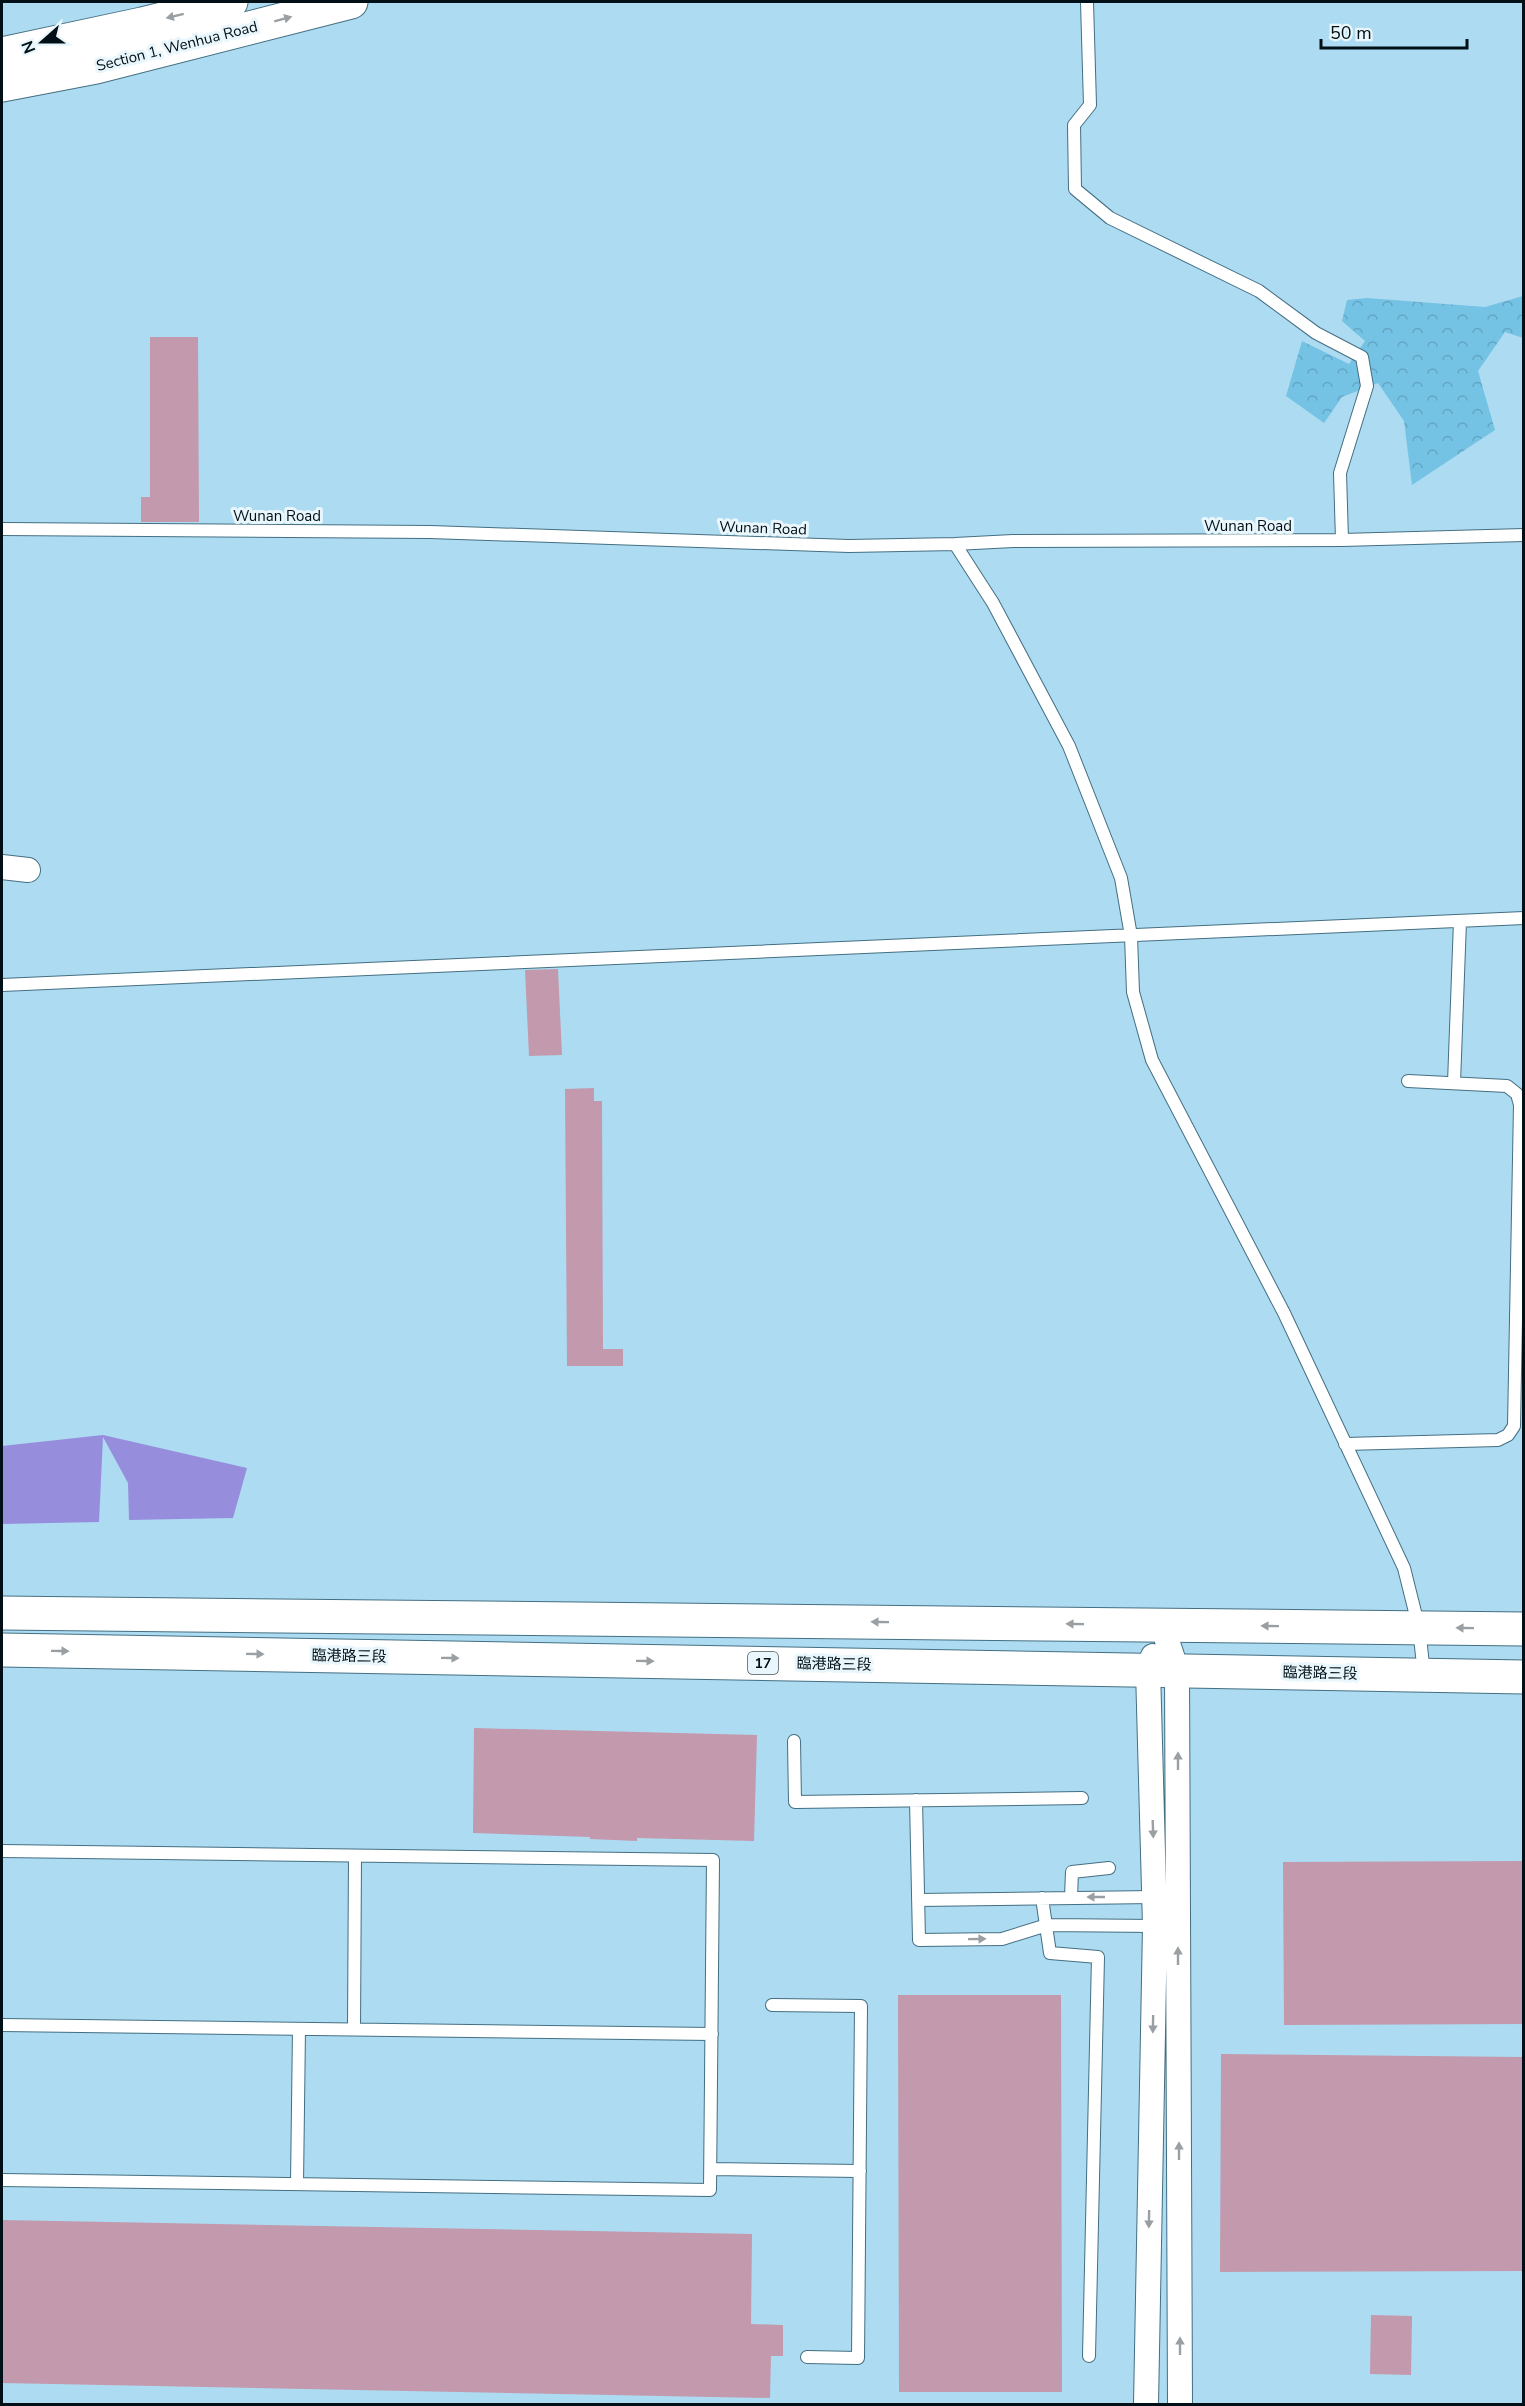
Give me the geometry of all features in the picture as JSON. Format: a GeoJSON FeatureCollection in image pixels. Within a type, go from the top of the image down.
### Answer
{"type":"FeatureCollection","features":[{"type":"Feature","properties":{"kind":"main road","name":"Section 1, Wenhua Road"},"geometry":{"type":"LineString","coordinates":[[2,54],[231,2]]}},
{"type":"Feature","properties":{"kind":"main road","name":"Section 1, Wenhua Road"},"geometry":{"type":"LineString","coordinates":[[2,85],[96,66],[244,15],[351,2]]}},
{"type":"Feature","properties":{"kind":"main road"},"geometry":{"type":"LineString","coordinates":[[2,1613],[1524,1629]]}},
{"type":"Feature","properties":{"kind":"main road","name":"臨港路三段"},"geometry":{"type":"LineString","coordinates":[[2,1650],[1524,1677]]}},
{"type":"Feature","properties":{"kind":"street"},"geometry":{"type":"LineString","coordinates":[[2,867],[28,870]]}},
{"type":"Feature","properties":{"kind":"street"},"geometry":{"type":"LineString","coordinates":[[1162,1625],[1180,2404]]}},
{"type":"Feature","properties":{"kind":"street"},"geometry":{"type":"LineString","coordinates":[[1146,2404],[1155,1897],[1163,1670]]}},
{"type":"Feature","properties":{"kind":"lane"},"geometry":{"type":"LineString","coordinates":[[1087,2],[1090,105],[1074,125],[1075,189],[1110,218],[1259,291],[1316,333],[1362,357],[1367,386],[1340,473],[1342,540]]}},
{"type":"Feature","properties":{"kind":"lane","name":"Wunan Road"},"geometry":{"type":"LineString","coordinates":[[2,529],[430,532],[849,546],[1013,541],[1342,540],[1524,535]]}},
{"type":"Feature","properties":{"kind":"lane"},"geometry":{"type":"LineString","coordinates":[[955,544],[993,603],[1069,746],[1121,878],[1131,936],[1133,992],[1152,1060],[1284,1313],[1404,1568],[1419,1628],[1425,1675]]}},
{"type":"Feature","properties":{"kind":"lane"},"geometry":{"type":"LineString","coordinates":[[2,985],[1524,918]]}},
{"type":"Feature","properties":{"kind":"lane"},"geometry":{"type":"LineString","coordinates":[[1454,1083],[1460,921]]}},
{"type":"Feature","properties":{"kind":"lane"},"geometry":{"type":"LineString","coordinates":[[1345,1444],[1498,1440],[1508,1435],[1514,1426],[1520,1105],[1517,1094],[1507,1086],[1408,1081]]}},
{"type":"Feature","properties":{"kind":"lane"},"geometry":{"type":"LineString","coordinates":[[794,1741],[795,1802],[1082,1798]]}},
{"type":"Feature","properties":{"kind":"lane"},"geometry":{"type":"LineString","coordinates":[[916,1800],[919,1940],[1002,1939],[1047,1924],[1155,1926]]}},
{"type":"Feature","properties":{"kind":"lane"},"geometry":{"type":"LineString","coordinates":[[2,1851],[714,1860],[710,2190],[2,2180]]}},
{"type":"Feature","properties":{"kind":"lane"},"geometry":{"type":"LineString","coordinates":[[354,2029],[355,1856]]}},
{"type":"Feature","properties":{"kind":"lane"},"geometry":{"type":"LineString","coordinates":[[1071,1897],[1071,1872],[1109,1868]]}},
{"type":"Feature","properties":{"kind":"lane"},"geometry":{"type":"LineString","coordinates":[[918,1900],[1155,1897]]}},
{"type":"Feature","properties":{"kind":"lane"},"geometry":{"type":"LineString","coordinates":[[1042,1898],[1050,1953],[1098,1957],[1089,2356]]}},
{"type":"Feature","properties":{"kind":"lane"},"geometry":{"type":"LineString","coordinates":[[772,2005],[861,2006],[858,2358],[807,2357]]}},
{"type":"Feature","properties":{"kind":"lane"},"geometry":{"type":"LineString","coordinates":[[2,2025],[712,2034]]}},
{"type":"Feature","properties":{"kind":"lane"},"geometry":{"type":"LineString","coordinates":[[297,2184],[299,2029]]}},
{"type":"Feature","properties":{"kind":"lane"},"geometry":{"type":"LineString","coordinates":[[711,2169],[860,2171]]}},
{"type":"Feature","properties":{"kind":"green space"},"geometry":{"type":"Polygon","coordinates":[[[1523,296],[1523,338],[1505,332],[1478,371],[1495,430],[1412,485],[1404,421],[1378,383],[1342,397],[1324,423],[1286,396],[1302,341],[1349,364],[1365,341],[1342,321],[1347,300],[1367,298],[1485,307],[1523,296]]]}},
{"type":"Feature","properties":{"kind":"shaded area"},"geometry":{"type":"Polygon","coordinates":[[[103,1435],[247,1468],[233,1518],[129,1520],[128,1483],[103,1437],[99,1522],[2,1524],[2,1446],[103,1435]]]}},
{"type":"Feature","properties":{"kind":"building"},"geometry":{"type":"Polygon","coordinates":[[[150,337],[198,337],[199,522],[141,522],[141,497],[150,497],[150,337]]]}},
{"type":"Feature","properties":{"kind":"building"},"geometry":{"type":"Polygon","coordinates":[[[558,969],[562,1055],[529,1056],[525,970],[558,969]]]}},
{"type":"Feature","properties":{"kind":"building"},"geometry":{"type":"Polygon","coordinates":[[[594,1088],[594,1101],[602,1101],[603,1349],[623,1349],[623,1366],[567,1366],[565,1089],[594,1088]]]}},
{"type":"Feature","properties":{"kind":"building"},"geometry":{"type":"Polygon","coordinates":[[[474,1728],[757,1735],[754,1841],[637,1838],[637,1841],[473,1833],[474,1728]]]}},
{"type":"Feature","properties":{"kind":"building"},"geometry":{"type":"Polygon","coordinates":[[[1524,1861],[1524,2024],[1284,2025],[1283,1862],[1524,1861]]]}},
{"type":"Feature","properties":{"kind":"building"},"geometry":{"type":"Polygon","coordinates":[[[898,1995],[1061,1995],[1062,2392],[899,2392],[898,1995]]]}},
{"type":"Feature","properties":{"kind":"building"},"geometry":{"type":"Polygon","coordinates":[[[1221,2054],[1524,2057],[1524,2271],[1220,2272],[1221,2054]]]}},
{"type":"Feature","properties":{"kind":"building"},"geometry":{"type":"Polygon","coordinates":[[[2,2220],[752,2234],[751,2324],[783,2325],[783,2356],[771,2356],[770,2398],[2,2383],[2,2220]]]}},
{"type":"Feature","properties":{"kind":"building"},"geometry":{"type":"Polygon","coordinates":[[[1371,2315],[1412,2316],[1411,2375],[1370,2374],[1371,2315]]]}}]}
